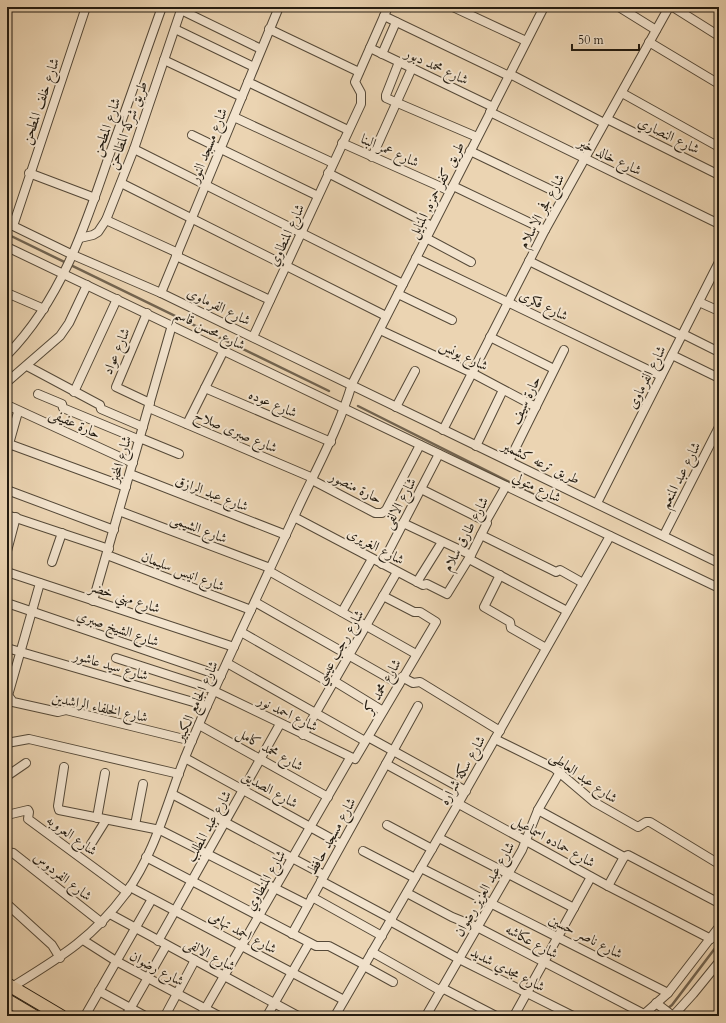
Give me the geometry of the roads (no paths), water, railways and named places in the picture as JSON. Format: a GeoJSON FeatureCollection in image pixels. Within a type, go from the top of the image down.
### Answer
{"type":"FeatureCollection","features":[{"type":"Feature","properties":{"kind":"main road"},"geometry":{"type":"LineString","coordinates":[[10,986],[61,1016]]}},
{"type":"Feature","properties":{"kind":"main road"},"geometry":{"type":"LineString","coordinates":[[7,1000],[34,1016]]}},
{"type":"Feature","properties":{"kind":"street","name":"شارع خلف المطحن"},"geometry":{"type":"LineString","coordinates":[[10,225],[86,7]]}},
{"type":"Feature","properties":{"kind":"street","name":"شارع المطحن"},"geometry":{"type":"LineString","coordinates":[[7,355],[44,309],[73,255],[95,198],[162,7]]}},
{"type":"Feature","properties":{"kind":"street","name":"شارع مسجد النور"},"geometry":{"type":"LineString","coordinates":[[161,293],[279,7]]}},
{"type":"Feature","properties":{"kind":"street"},"geometry":{"type":"LineString","coordinates":[[270,29],[359,72],[388,7]]}},
{"type":"Feature","properties":{"kind":"street"},"geometry":{"type":"LineString","coordinates":[[452,7],[526,41]]}},
{"type":"Feature","properties":{"kind":"street","name":"طريق كفر حمزه, المنايل"},"geometry":{"type":"LineString","coordinates":[[352,384],[544,7]]}},
{"type":"Feature","properties":{"kind":"street"},"geometry":{"type":"LineString","coordinates":[[619,7],[656,30]]}},
{"type":"Feature","properties":{"kind":"street","name":"شارع فجر الاسلام"},"geometry":{"type":"LineString","coordinates":[[443,430],[545,230],[669,7]]}},
{"type":"Feature","properties":{"kind":"street"},"geometry":{"type":"LineString","coordinates":[[673,7],[719,36]]}},
{"type":"Feature","properties":{"kind":"street"},"geometry":{"type":"LineString","coordinates":[[182,9],[261,49]]}},
{"type":"Feature","properties":{"kind":"street","name":"طريق شركه المطاحن"},"geometry":{"type":"LineString","coordinates":[[80,238],[98,232],[106,220],[134,149],[182,9]]}},
{"type":"Feature","properties":{"kind":"street","name":"شارع النصاري"},"geometry":{"type":"LineString","coordinates":[[384,16],[719,175]]}},
{"type":"Feature","properties":{"kind":"street"},"geometry":{"type":"LineString","coordinates":[[382,54],[396,22]]}},
{"type":"Feature","properties":{"kind":"street"},"geometry":{"type":"LineString","coordinates":[[175,29],[254,68]]}},
{"type":"Feature","properties":{"kind":"street"},"geometry":{"type":"LineString","coordinates":[[650,42],[719,84]]}},
{"type":"Feature","properties":{"kind":"street","name":"شارع محمد دبور"},"geometry":{"type":"LineString","coordinates":[[370,48],[492,109]]}},
{"type":"Feature","properties":{"kind":"street"},"geometry":{"type":"LineString","coordinates":[[164,60],[242,97]]}},
{"type":"Feature","properties":{"kind":"street"},"geometry":{"type":"LineString","coordinates":[[399,62],[385,96],[396,103],[477,137]]}},
{"type":"Feature","properties":{"kind":"street"},"geometry":{"type":"LineString","coordinates":[[372,157],[412,68]]}},
{"type":"Feature","properties":{"kind":"street","name":"شارع المنطاوي"},"geometry":{"type":"LineString","coordinates":[[253,337],[362,100],[361,93],[355,83],[359,72]]}},
{"type":"Feature","properties":{"kind":"street"},"geometry":{"type":"LineString","coordinates":[[248,82],[348,130]]}},
{"type":"Feature","properties":{"kind":"street"},"geometry":{"type":"LineString","coordinates":[[622,92],[719,147]]}},
{"type":"Feature","properties":{"kind":"street","name":"شارع خالد خير"},"geometry":{"type":"LineString","coordinates":[[492,109],[585,158],[719,224]]}},
{"type":"Feature","properties":{"kind":"street"},"geometry":{"type":"LineString","coordinates":[[234,117],[333,163]]}},
{"type":"Feature","properties":{"kind":"street"},"geometry":{"type":"LineString","coordinates":[[192,135],[220,150],[318,196]]}},
{"type":"Feature","properties":{"kind":"street","name":"شارع عمر البنا"},"geometry":{"type":"LineString","coordinates":[[342,143],[545,230]]}},
{"type":"Feature","properties":{"kind":"street"},"geometry":{"type":"LineString","coordinates":[[134,149],[403,284]]}},
{"type":"Feature","properties":{"kind":"street"},"geometry":{"type":"LineString","coordinates":[[470,151],[564,196]]}},
{"type":"Feature","properties":{"kind":"street"},"geometry":{"type":"LineString","coordinates":[[29,173],[95,198]]}},
{"type":"Feature","properties":{"kind":"street"},"geometry":{"type":"LineString","coordinates":[[328,173],[432,226]]}},
{"type":"Feature","properties":{"kind":"street"},"geometry":{"type":"LineString","coordinates":[[121,183],[386,316]]}},
{"type":"Feature","properties":{"kind":"street"},"geometry":{"type":"LineString","coordinates":[[106,220],[270,300]]}},
{"type":"Feature","properties":{"kind":"street","name":"شارع الفرماوى"},"geometry":{"type":"LineString","coordinates":[[10,225],[73,255],[161,293],[352,384]]}},
{"type":"Feature","properties":{"kind":"street"},"geometry":{"type":"LineString","coordinates":[[426,238],[471,262]]}},
{"type":"Feature","properties":{"kind":"street","name":"شارع محسن قاسم"},"geometry":{"type":"LineString","coordinates":[[7,247],[345,409]]}},
{"type":"Feature","properties":{"kind":"street","name":"شارع فكرى"},"geometry":{"type":"LineString","coordinates":[[416,258],[661,376]]}},
{"type":"Feature","properties":{"kind":"street"},"geometry":{"type":"LineString","coordinates":[[529,262],[719,352]]}},
{"type":"Feature","properties":{"kind":"street","name":"شارع الفرماوى"},"geometry":{"type":"LineString","coordinates":[[597,503],[719,264]]}},
{"type":"Feature","properties":{"kind":"street"},"geometry":{"type":"LineString","coordinates":[[7,382],[27,366],[65,329],[87,285]]}},
{"type":"Feature","properties":{"kind":"street"},"geometry":{"type":"LineString","coordinates":[[7,293],[44,309]]}},
{"type":"Feature","properties":{"kind":"street"},"geometry":{"type":"LineString","coordinates":[[398,294],[452,320]]}},
{"type":"Feature","properties":{"kind":"street"},"geometry":{"type":"LineString","coordinates":[[74,392],[117,299]]}},
{"type":"Feature","properties":{"kind":"street"},"geometry":{"type":"LineString","coordinates":[[699,302],[719,311]]}},
{"type":"Feature","properties":{"kind":"street","name":"شارع عواد"},"geometry":{"type":"LineString","coordinates":[[147,313],[116,387],[149,405]]}},
{"type":"Feature","properties":{"kind":"street","name":"شارع المخبز"},"geometry":{"type":"LineString","coordinates":[[93,601],[172,325]]}},
{"type":"Feature","properties":{"kind":"street","name":"شارع يونس"},"geometry":{"type":"LineString","coordinates":[[380,330],[472,373],[536,407]]}},
{"type":"Feature","properties":{"kind":"street"},"geometry":{"type":"LineString","coordinates":[[490,338],[554,369]]}},
{"type":"Feature","properties":{"kind":"street"},"geometry":{"type":"LineString","coordinates":[[188,424],[224,350]]}},
{"type":"Feature","properties":{"kind":"street","name":"حارة سيف"},"geometry":{"type":"LineString","coordinates":[[509,462],[564,350]]}},
{"type":"Feature","properties":{"kind":"street"},"geometry":{"type":"LineString","coordinates":[[672,355],[719,378]]}},
{"type":"Feature","properties":{"kind":"street"},"geometry":{"type":"LineString","coordinates":[[27,366],[100,405],[101,409],[143,427]]}},
{"type":"Feature","properties":{"kind":"street"},"geometry":{"type":"LineString","coordinates":[[396,406],[415,371]]}},
{"type":"Feature","properties":{"kind":"street","name":"طريق ترعه كشمير"},"geometry":{"type":"LineString","coordinates":[[352,384],[443,430],[664,535],[719,563]]}},
{"type":"Feature","properties":{"kind":"street","name":"شارع الجامع الكبير"},"geometry":{"type":"LineString","coordinates":[[10,986],[60,958],[84,940],[110,914],[128,889],[160,830],[185,758],[207,706],[294,517],[331,442],[345,409],[352,384]]}},
{"type":"Feature","properties":{"kind":"street","name":"شارع عوده"},"geometry":{"type":"LineString","coordinates":[[205,388],[331,442]]}},
{"type":"Feature","properties":{"kind":"street"},"geometry":{"type":"LineString","coordinates":[[476,446],[503,390]]}},
{"type":"Feature","properties":{"kind":"street"},"geometry":{"type":"LineString","coordinates":[[38,394],[62,404],[63,408],[179,454]]}},
{"type":"Feature","properties":{"kind":"street","name":"حارة عفيفى"},"geometry":{"type":"LineString","coordinates":[[7,405],[18,412],[133,462]]}},
{"type":"Feature","properties":{"kind":"street","name":"شارع صبرى صلاح"},"geometry":{"type":"LineString","coordinates":[[149,405],[312,479]]}},
{"type":"Feature","properties":{"kind":"street","name":"شارع متولي"},"geometry":{"type":"LineString","coordinates":[[345,409],[719,588]]}},
{"type":"Feature","properties":{"kind":"street"},"geometry":{"type":"LineString","coordinates":[[18,412],[8,448],[126,487]]}},
{"type":"Feature","properties":{"kind":"street","name":"شارع عبد المنعم"},"geometry":{"type":"LineString","coordinates":[[664,535],[717,437],[719,426]]}},
{"type":"Feature","properties":{"kind":"street","name":"حارة منصور"},"geometry":{"type":"LineString","coordinates":[[312,479],[375,513],[382,513],[386,510],[420,445]]}},
{"type":"Feature","properties":{"kind":"street","name":"شارع الالفى"},"geometry":{"type":"LineString","coordinates":[[382,564],[440,454]]}},
{"type":"Feature","properties":{"kind":"street","name":"شارع عبد الرازق"},"geometry":{"type":"LineString","coordinates":[[130,474],[286,535]]}},
{"type":"Feature","properties":{"kind":"street","name":"شارع طارق سلام"},"geometry":{"type":"LineString","coordinates":[[446,594],[470,557],[487,523],[486,521],[506,486]]}},
{"type":"Feature","properties":{"kind":"street"},"geometry":{"type":"LineString","coordinates":[[421,489],[486,521]]}},
{"type":"Feature","properties":{"kind":"street"},"geometry":{"type":"LineString","coordinates":[[7,490],[114,530]]}},
{"type":"Feature","properties":{"kind":"street","name":"شارع الشيمى"},"geometry":{"type":"LineString","coordinates":[[119,511],[270,570],[416,654]]}},
{"type":"Feature","properties":{"kind":"street","name":"شارع انيس سليمان"},"geometry":{"type":"LineString","coordinates":[[7,515],[62,533],[251,610]]}},
{"type":"Feature","properties":{"kind":"street"},"geometry":{"type":"LineString","coordinates":[[7,548],[16,517]]}},
{"type":"Feature","properties":{"kind":"street","name":"شارع الغريرى"},"geometry":{"type":"LineString","coordinates":[[294,517],[397,572],[423,585],[427,584],[446,594]]}},
{"type":"Feature","properties":{"kind":"street"},"geometry":{"type":"LineString","coordinates":[[403,523],[470,557],[567,611]]}},
{"type":"Feature","properties":{"kind":"street"},"geometry":{"type":"LineString","coordinates":[[52,562],[62,533]]}},
{"type":"Feature","properties":{"kind":"street"},"geometry":{"type":"LineString","coordinates":[[481,535],[556,572],[560,570],[583,583]]}},
{"type":"Feature","properties":{"kind":"street","name":"شارع سكة شراره"},"geometry":{"type":"LineString","coordinates":[[335,1016],[466,791],[610,536]]}},
{"type":"Feature","properties":{"kind":"street"},"geometry":{"type":"LineString","coordinates":[[417,582],[442,542]]}},
{"type":"Feature","properties":{"kind":"street"},"geometry":{"type":"LineString","coordinates":[[342,612],[372,559]]}},
{"type":"Feature","properties":{"kind":"street","name":"شارع مهني خضر"},"geometry":{"type":"LineString","coordinates":[[7,572],[234,647]]}},
{"type":"Feature","properties":{"kind":"street","name":"شارع رجب عيسي"},"geometry":{"type":"LineString","coordinates":[[303,735],[397,572]]}},
{"type":"Feature","properties":{"kind":"street"},"geometry":{"type":"LineString","coordinates":[[500,575],[484,607],[510,622],[511,628],[546,648]]}},
{"type":"Feature","properties":{"kind":"street"},"geometry":{"type":"LineString","coordinates":[[7,696],[40,583]]}},
{"type":"Feature","properties":{"kind":"street","name":"شارع محمد كر"},"geometry":{"type":"LineString","coordinates":[[350,758],[356,758],[400,680],[436,622],[420,612],[414,612],[383,596]]}},
{"type":"Feature","properties":{"kind":"street"},"geometry":{"type":"LineString","coordinates":[[255,602],[349,655],[400,680],[413,683],[420,682],[500,731]]}},
{"type":"Feature","properties":{"kind":"street","name":"شارع الشيخ صبري"},"geometry":{"type":"LineString","coordinates":[[7,603],[221,676]]}},
{"type":"Feature","properties":{"kind":"street"},"geometry":{"type":"LineString","coordinates":[[241,632],[383,711]]}},
{"type":"Feature","properties":{"kind":"street","name":"شارع سيد عاشور"},"geometry":{"type":"LineString","coordinates":[[7,648],[207,706]]}},
{"type":"Feature","properties":{"kind":"street","name":"شارع احمد نور"},"geometry":{"type":"LineString","coordinates":[[116,658],[214,691],[350,758]]}},
{"type":"Feature","properties":{"kind":"street"},"geometry":{"type":"LineString","coordinates":[[227,663],[366,739],[393,751],[466,791]]}},
{"type":"Feature","properties":{"kind":"street","name":"شارع الخلفاء الراشدين"},"geometry":{"type":"LineString","coordinates":[[7,696],[13,702],[58,712],[66,710],[192,741]]}},
{"type":"Feature","properties":{"kind":"street","name":"شارع مسجد حافظ"},"geometry":{"type":"LineString","coordinates":[[292,934],[418,706]]}},
{"type":"Feature","properties":{"kind":"street","name":"شارع عبد المطلب"},"geometry":{"type":"LineString","coordinates":[[158,941],[280,724]]}},
{"type":"Feature","properties":{"kind":"street","name":"شارع محمد كامل"},"geometry":{"type":"LineString","coordinates":[[199,725],[328,797]]}},
{"type":"Feature","properties":{"kind":"street","name":"شارع عبد العاطى"},"geometry":{"type":"LineString","coordinates":[[495,739],[560,772],[578,789],[603,807],[638,826],[646,822],[650,822],[719,864]]}},
{"type":"Feature","properties":{"kind":"street"},"geometry":{"type":"LineString","coordinates":[[7,743],[29,740],[179,774]]}},
{"type":"Feature","properties":{"kind":"street","name":"شارع الصديق"},"geometry":{"type":"LineString","coordinates":[[185,758],[341,844]]}},
{"type":"Feature","properties":{"kind":"street","name":"شارع المنطاوي"},"geometry":{"type":"LineString","coordinates":[[204,1012],[350,758]]}},
{"type":"Feature","properties":{"kind":"street"},"geometry":{"type":"LineString","coordinates":[[7,776],[26,763]]}},
{"type":"Feature","properties":{"kind":"street","name":"شارع حماده اسماعيل"},"geometry":{"type":"LineString","coordinates":[[386,764],[608,886],[711,939]]}},
{"type":"Feature","properties":{"kind":"street"},"geometry":{"type":"LineString","coordinates":[[64,767],[58,806],[59,810],[160,830],[308,905]]}},
{"type":"Feature","properties":{"kind":"street","name":"شارع عبد العزيز رضوان"},"geometry":{"type":"LineString","coordinates":[[426,1016],[508,873],[526,840],[538,810],[560,772]]}},
{"type":"Feature","properties":{"kind":"street"},"geometry":{"type":"LineString","coordinates":[[97,818],[105,773]]}},
{"type":"Feature","properties":{"kind":"street"},"geometry":{"type":"LineString","coordinates":[[135,826],[143,784]]}},
{"type":"Feature","properties":{"kind":"street","name":"شارع مجدي شديد"},"geometry":{"type":"LineString","coordinates":[[172,794],[292,858],[391,920],[459,959],[573,1016]]}},
{"type":"Feature","properties":{"kind":"street","name":"شارع العروبه"},"geometry":{"type":"LineString","coordinates":[[7,815],[28,810],[28,819],[128,889]]}},
{"type":"Feature","properties":{"kind":"street"},"geometry":{"type":"LineString","coordinates":[[538,810],[624,857],[630,856],[719,903]]}},
{"type":"Feature","properties":{"kind":"street"},"geometry":{"type":"LineString","coordinates":[[91,844],[106,820]]}},
{"type":"Feature","properties":{"kind":"street"},"geometry":{"type":"LineString","coordinates":[[388,824],[432,849]]}},
{"type":"Feature","properties":{"kind":"street"},"geometry":{"type":"LineString","coordinates":[[439,838],[574,908]]}},
{"type":"Feature","properties":{"kind":"street"},"geometry":{"type":"LineString","coordinates":[[363,851],[415,878]]}},
{"type":"Feature","properties":{"kind":"street","name":"شارع الفردوس"},"geometry":{"type":"LineString","coordinates":[[7,852],[14,854],[102,923]]}},
{"type":"Feature","properties":{"kind":"street"},"geometry":{"type":"LineString","coordinates":[[146,857],[317,947],[329,946],[393,982]]}},
{"type":"Feature","properties":{"kind":"street"},"geometry":{"type":"LineString","coordinates":[[608,886],[624,857]]}},
{"type":"Feature","properties":{"kind":"street","name":"شارع ناصر حسين"},"geometry":{"type":"LineString","coordinates":[[421,868],[492,902],[668,993]]}},
{"type":"Feature","properties":{"kind":"street"},"geometry":{"type":"LineString","coordinates":[[514,1016],[592,877]]}},
{"type":"Feature","properties":{"kind":"street","name":"شارع احمد تهامى"},"geometry":{"type":"LineString","coordinates":[[128,889],[152,899],[344,1000]]}},
{"type":"Feature","properties":{"kind":"street","name":"شارع عكاشه"},"geometry":{"type":"LineString","coordinates":[[407,893],[452,917],[477,927],[643,1015]]}},
{"type":"Feature","properties":{"kind":"street"},"geometry":{"type":"LineString","coordinates":[[312,897],[382,936]]}},
{"type":"Feature","properties":{"kind":"street"},"geometry":{"type":"LineString","coordinates":[[85,1016],[152,899]]}},
{"type":"Feature","properties":{"kind":"street"},"geometry":{"type":"LineString","coordinates":[[7,904],[52,945],[60,958]]}},
{"type":"Feature","properties":{"kind":"street","name":"شارع الالفى"},"geometry":{"type":"LineString","coordinates":[[110,914],[166,946],[195,960],[298,1016]]}},
{"type":"Feature","properties":{"kind":"street"},"geometry":{"type":"LineString","coordinates":[[643,1015],[668,993],[719,927]]}},
{"type":"Feature","properties":{"kind":"street","name":"شارع رضوان"},"geometry":{"type":"LineString","coordinates":[[84,940],[116,961],[177,994],[204,1012],[219,1016]]}},
{"type":"Feature","properties":{"kind":"street"},"geometry":{"type":"LineString","coordinates":[[266,1016],[309,942]]}},
{"type":"Feature","properties":{"kind":"street"},"geometry":{"type":"LineString","coordinates":[[126,1016],[166,946]]}},
{"type":"Feature","properties":{"kind":"street"},"geometry":{"type":"LineString","coordinates":[[372,952],[496,1016]]}},
{"type":"Feature","properties":{"kind":"street"},"geometry":{"type":"LineString","coordinates":[[165,1016],[195,960]]}},
{"type":"Feature","properties":{"kind":"street"},"geometry":{"type":"LineString","coordinates":[[656,1003],[673,1016],[719,962]]}},
{"type":"Feature","properties":{"kind":"street"},"geometry":{"type":"LineString","coordinates":[[99,991],[145,1016]]}},
{"type":"Feature","properties":{"kind":"waterway"},"geometry":{"type":"LineString","coordinates":[[7,234],[329,391]]}},
{"type":"Feature","properties":{"kind":"waterway"},"geometry":{"type":"LineString","coordinates":[[358,406],[543,499]]}},
{"type":"Feature","properties":{"kind":"waterway"},"geometry":{"type":"LineString","coordinates":[[658,1016],[672,1005],[719,943]]}}]}
